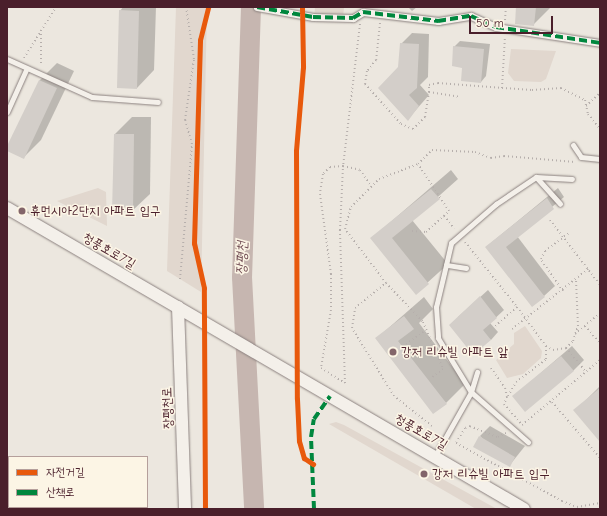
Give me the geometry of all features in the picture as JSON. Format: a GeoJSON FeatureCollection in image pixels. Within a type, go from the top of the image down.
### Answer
{"type":"FeatureCollection","features":[{"type":"Feature","properties":{"kind":"street"},"geometry":{"type":"LineString","coordinates":[[257,7],[313,17],[353,18],[363,12],[381,16],[438,21],[471,16],[505,28],[600,43]]}},
{"type":"Feature","properties":{"kind":"street","name":"청풍호로7길"},"geometry":{"type":"LineString","coordinates":[[7,208],[178,306],[302,381],[435,456],[524,509]]}},
{"type":"Feature","properties":{"kind":"street","name":"장평천로"},"geometry":{"type":"LineString","coordinates":[[178,306],[185,509]]}},
{"type":"Feature","properties":{"kind":"lane"},"geometry":{"type":"LineString","coordinates":[[7,59],[26,70],[92,98],[158,102]]}},
{"type":"Feature","properties":{"kind":"lane"},"geometry":{"type":"LineString","coordinates":[[7,112],[26,70]]}},
{"type":"Feature","properties":{"kind":"lane"},"geometry":{"type":"LineString","coordinates":[[572,145],[581,157],[600,159]]}},
{"type":"Feature","properties":{"kind":"lane"},"geometry":{"type":"LineString","coordinates":[[536,177],[560,204]]}},
{"type":"Feature","properties":{"kind":"lane"},"geometry":{"type":"LineString","coordinates":[[528,442],[471,392],[438,338],[436,307],[451,243],[496,204],[536,177],[572,180]]}},
{"type":"Feature","properties":{"kind":"lane"},"geometry":{"type":"LineString","coordinates":[[446,264],[466,268]]}},
{"type":"Feature","properties":{"kind":"lane"},"geometry":{"type":"LineString","coordinates":[[435,456],[471,392],[477,372]]}},
{"type":"Feature","properties":{"kind":"path"},"geometry":{"type":"LineString","coordinates":[[24,58],[56,7]]}},
{"type":"Feature","properties":{"kind":"path"},"geometry":{"type":"LineString","coordinates":[[180,279],[192,144],[185,120],[194,59],[186,7]]}},
{"type":"Feature","properties":{"kind":"path"},"geometry":{"type":"LineString","coordinates":[[502,88],[506,7]]}},
{"type":"Feature","properties":{"kind":"path"},"geometry":{"type":"LineString","coordinates":[[381,16],[376,60],[367,71],[365,84],[401,124],[413,129],[425,117],[430,85],[438,83],[502,88],[561,88],[585,100],[588,114],[600,129]]}},
{"type":"Feature","properties":{"kind":"path"},"geometry":{"type":"LineString","coordinates":[[353,18],[353,23],[361,24],[359,54],[353,64],[343,166],[340,230],[345,383],[321,368],[331,295],[320,194],[323,174],[330,167],[343,166],[360,170],[371,186]]}},
{"type":"Feature","properties":{"kind":"path"},"geometry":{"type":"LineString","coordinates":[[41,30],[41,63]]}},
{"type":"Feature","properties":{"kind":"path"},"geometry":{"type":"LineString","coordinates":[[198,79],[200,40]]}},
{"type":"Feature","properties":{"kind":"path"},"geometry":{"type":"LineString","coordinates":[[429,92],[461,97]]}},
{"type":"Feature","properties":{"kind":"path"},"geometry":{"type":"LineString","coordinates":[[586,106],[600,93]]}},
{"type":"Feature","properties":{"kind":"path"},"geometry":{"type":"LineString","coordinates":[[195,196],[197,134]]}},
{"type":"Feature","properties":{"kind":"path"},"geometry":{"type":"LineString","coordinates":[[431,378],[443,369],[426,330],[422,322],[386,283],[346,229],[351,206],[371,186],[418,164],[432,150],[475,152],[490,158],[504,156],[583,163]]}},
{"type":"Feature","properties":{"kind":"path"},"geometry":{"type":"LineString","coordinates":[[412,231],[426,232],[449,211],[418,164]]}},
{"type":"Feature","properties":{"kind":"path"},"geometry":{"type":"LineString","coordinates":[[444,216],[454,228]]}},
{"type":"Feature","properties":{"kind":"path"},"geometry":{"type":"LineString","coordinates":[[550,220],[600,285]]}},
{"type":"Feature","properties":{"kind":"path"},"geometry":{"type":"LineString","coordinates":[[563,291],[541,259],[545,251],[570,232]]}},
{"type":"Feature","properties":{"kind":"path"},"geometry":{"type":"LineString","coordinates":[[466,242],[546,346],[553,350],[566,348],[575,335],[600,313]]}},
{"type":"Feature","properties":{"kind":"path"},"geometry":{"type":"LineString","coordinates":[[512,328],[563,291],[588,269]]}},
{"type":"Feature","properties":{"kind":"path"},"geometry":{"type":"LineString","coordinates":[[575,335],[579,292],[576,280]]}},
{"type":"Feature","properties":{"kind":"path"},"geometry":{"type":"LineString","coordinates":[[386,283],[355,308],[352,328],[394,396],[432,426]]}},
{"type":"Feature","properties":{"kind":"path"},"geometry":{"type":"LineString","coordinates":[[493,328],[517,307]]}},
{"type":"Feature","properties":{"kind":"path"},"geometry":{"type":"LineString","coordinates":[[585,326],[600,343]]}},
{"type":"Feature","properties":{"kind":"path"},"geometry":{"type":"LineString","coordinates":[[406,344],[426,330]]}},
{"type":"Feature","properties":{"kind":"path"},"geometry":{"type":"LineString","coordinates":[[546,346],[546,359],[516,382],[504,404],[522,425],[552,402],[600,360]]}},
{"type":"Feature","properties":{"kind":"path"},"geometry":{"type":"LineString","coordinates":[[566,348],[586,372]]}},
{"type":"Feature","properties":{"kind":"path"},"geometry":{"type":"LineString","coordinates":[[491,368],[508,397]]}},
{"type":"Feature","properties":{"kind":"path"},"geometry":{"type":"LineString","coordinates":[[552,402],[600,458]]}},
{"type":"Feature","properties":{"kind":"path"},"geometry":{"type":"LineString","coordinates":[[508,430],[497,437],[470,426],[465,428],[456,443],[562,501],[577,507],[600,503]]}},
{"type":"Feature","properties":{"kind":"shaded area"},"geometry":{"type":"Polygon","coordinates":[[[176,7],[207,7],[201,292],[167,271],[176,7]]]}},
{"type":"Feature","properties":{"kind":"shaded area"},"geometry":{"type":"Polygon","coordinates":[[[315,7],[344,7],[343,19],[314,19],[315,7]]]}},
{"type":"Feature","properties":{"kind":"shaded area"},"geometry":{"type":"Polygon","coordinates":[[[511,49],[556,51],[546,79],[541,82],[514,81],[508,73],[511,49]]]}},
{"type":"Feature","properties":{"kind":"shaded area"},"geometry":{"type":"Polygon","coordinates":[[[98,188],[106,192],[107,226],[57,201],[98,188]]]}},
{"type":"Feature","properties":{"kind":"shaded area"},"geometry":{"type":"Polygon","coordinates":[[[525,326],[542,351],[541,358],[523,374],[507,378],[496,360],[514,344],[514,333],[525,326]]]}},
{"type":"Feature","properties":{"kind":"shaded area"},"geometry":{"type":"Polygon","coordinates":[[[336,422],[497,509],[476,509],[329,424],[336,422]]]}},
{"type":"Feature","properties":{"kind":"building"},"geometry":{"type":"Polygon","coordinates":[[[516,7],[536,7],[534,26],[515,24],[516,7]]]}},
{"type":"Feature","properties":{"kind":"building"},"geometry":{"type":"Polygon","coordinates":[[[119,10],[139,11],[137,89],[117,88],[119,10]]]}},
{"type":"Feature","properties":{"kind":"building"},"geometry":{"type":"Polygon","coordinates":[[[400,43],[419,44],[417,88],[409,95],[419,106],[408,121],[378,88],[398,67],[400,43]]]}},
{"type":"Feature","properties":{"kind":"building"},"geometry":{"type":"Polygon","coordinates":[[[453,46],[484,49],[481,83],[461,81],[462,68],[452,66],[453,46]]]}},
{"type":"Feature","properties":{"kind":"building"},"geometry":{"type":"Polygon","coordinates":[[[39,80],[57,88],[24,159],[7,151],[7,146],[39,80]]]}},
{"type":"Feature","properties":{"kind":"building"},"geometry":{"type":"Polygon","coordinates":[[[114,134],[134,134],[133,212],[112,212],[114,134]]]}},
{"type":"Feature","properties":{"kind":"building"},"geometry":{"type":"Polygon","coordinates":[[[431,189],[440,199],[392,238],[429,284],[416,295],[370,238],[431,189]]]}},
{"type":"Feature","properties":{"kind":"building"},"geometry":{"type":"Polygon","coordinates":[[[547,198],[554,209],[506,247],[545,297],[532,307],[485,247],[547,198]]]}},
{"type":"Feature","properties":{"kind":"building"},"geometry":{"type":"Polygon","coordinates":[[[480,296],[497,318],[483,330],[491,340],[473,355],[449,325],[480,296]]]}},
{"type":"Feature","properties":{"kind":"building"},"geometry":{"type":"Polygon","coordinates":[[[404,316],[414,329],[398,341],[447,404],[433,414],[375,338],[404,316]]]}},
{"type":"Feature","properties":{"kind":"building"},"geometry":{"type":"Polygon","coordinates":[[[561,356],[574,371],[525,412],[512,396],[561,356]]]}},
{"type":"Feature","properties":{"kind":"building"},"geometry":{"type":"Polygon","coordinates":[[[600,388],[600,442],[573,410],[600,388]]]}},
{"type":"Feature","properties":{"kind":"building"},"geometry":{"type":"Polygon","coordinates":[[[479,436],[515,457],[510,467],[473,447],[479,436]]]}},
{"type":"Feature","properties":{"kind":"waterway","name":"장평천"},"geometry":{"type":"LineString","coordinates":[[251,7],[242,277],[254,509]]}},
{"type":"Feature","properties":{"kind":"marked path"},"geometry":{"type":"LineString","coordinates":[[257,7],[313,17],[353,18],[363,12],[438,21],[471,16],[496,27],[600,43]]}},
{"type":"Feature","properties":{"kind":"marked path"},"geometry":{"type":"LineString","coordinates":[[314,509],[311,437],[314,419],[330,396]]}},
{"type":"Feature","properties":{"kind":"cycle path"},"geometry":{"type":"LineString","coordinates":[[205,509],[204,288],[194,243],[200,40],[208,7]]}},
{"type":"Feature","properties":{"kind":"cycle path"},"geometry":{"type":"LineString","coordinates":[[302,7],[303,67],[296,151],[297,399],[299,441],[304,458],[313,464]]}},
{"type":"Feature","properties":{"kind":"place","name":"휴먼시아2단지 아파트 입구"},"geometry":{"type":"Point","coordinates":[22,211]}},
{"type":"Feature","properties":{"kind":"place","name":"강저 리슈빌 아파트 앞"},"geometry":{"type":"Point","coordinates":[393,352]}},
{"type":"Feature","properties":{"kind":"place","name":"강저 리슈빌 아파트 입구"},"geometry":{"type":"Point","coordinates":[424,474]}}]}
